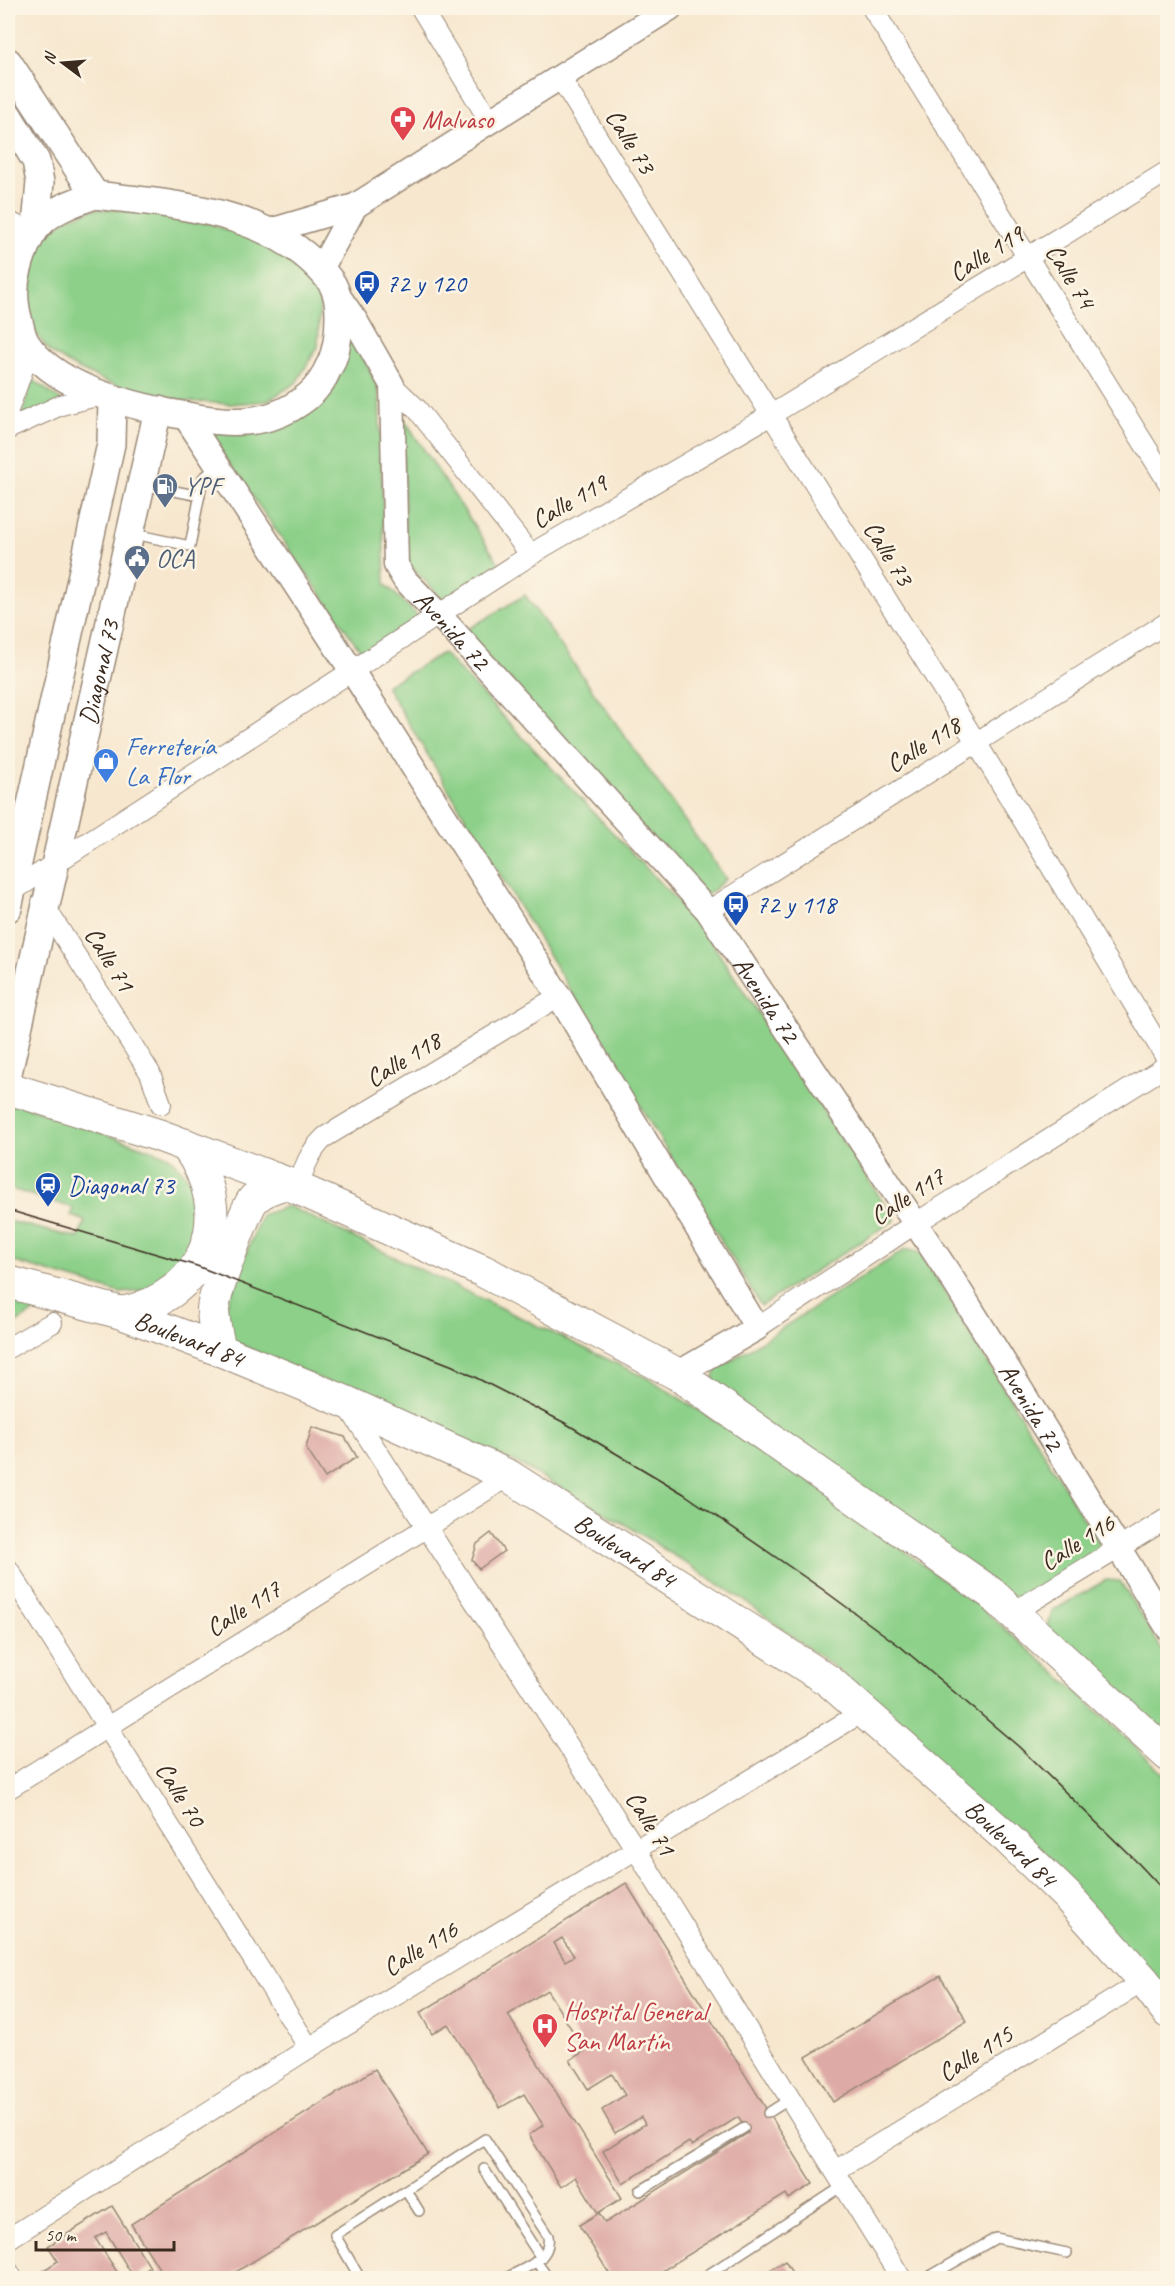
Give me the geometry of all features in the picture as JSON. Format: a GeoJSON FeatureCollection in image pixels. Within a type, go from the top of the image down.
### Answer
{"type":"FeatureCollection","features":[{"type":"Feature","properties":{"kind":"highway"},"geometry":{"type":"LineString","coordinates":[[8,1088],[186,1145],[292,1186],[483,1271],[677,1374],[970,1578],[1014,1612],[1167,1755]]}},
{"type":"Feature","properties":{"kind":"highway"},"geometry":{"type":"LineString","coordinates":[[122,1313],[158,1302],[174,1291],[197,1266],[206,1246],[211,1223],[211,1202],[203,1172],[186,1145]]}},
{"type":"Feature","properties":{"kind":"highway"},"geometry":{"type":"LineString","coordinates":[[220,1350],[213,1306],[238,1232],[251,1202],[266,1190],[292,1186]]}},
{"type":"Feature","properties":{"kind":"highway","name":"Boulevard 84"},"geometry":{"type":"LineString","coordinates":[[8,1282],[122,1313],[220,1350],[346,1402],[509,1476],[824,1677],[1006,1838],[1061,1890],[1144,1980]]}},
{"type":"Feature","properties":{"kind":"highway"},"geometry":{"type":"LineString","coordinates":[[1144,1980],[1167,2012]]}},
{"type":"Feature","properties":{"kind":"main road"},"geometry":{"type":"LineString","coordinates":[[8,62],[95,195]]}},
{"type":"Feature","properties":{"kind":"main road"},"geometry":{"type":"LineString","coordinates":[[8,115],[36,161],[40,182],[34,230],[15,279],[15,308],[25,342],[52,370],[106,397],[185,416],[236,422],[256,420],[283,412],[302,401],[320,383],[333,359],[339,337],[339,297],[332,282],[306,255],[270,231],[224,215],[166,204],[95,195],[62,207],[34,230]]}},
{"type":"Feature","properties":{"kind":"main road","name":"Diagonal 73"},"geometry":{"type":"LineString","coordinates":[[14,880],[111,444],[106,397]]}},
{"type":"Feature","properties":{"kind":"main road","name":"Diagonal 73"},"geometry":{"type":"LineString","coordinates":[[8,1073],[132,534],[158,410]]}},
{"type":"Feature","properties":{"kind":"street"},"geometry":{"type":"LineString","coordinates":[[421,8],[489,120]]}},
{"type":"Feature","properties":{"kind":"street"},"geometry":{"type":"LineString","coordinates":[[270,231],[355,206],[670,8]]}},
{"type":"Feature","properties":{"kind":"street","name":"Calle 74"},"geometry":{"type":"LineString","coordinates":[[872,8],[1167,482]]}},
{"type":"Feature","properties":{"kind":"street","name":"Calle 73"},"geometry":{"type":"LineString","coordinates":[[559,76],[976,742],[1167,1063]]}},
{"type":"Feature","properties":{"kind":"street","name":"Calle 119"},"geometry":{"type":"LineString","coordinates":[[14,880],[56,862],[531,555],[771,415],[1028,259],[1167,171]]}},
{"type":"Feature","properties":{"kind":"street"},"geometry":{"type":"LineString","coordinates":[[321,270],[355,206]]}},
{"type":"Feature","properties":{"kind":"street"},"geometry":{"type":"LineString","coordinates":[[8,221],[34,230]]}},
{"type":"Feature","properties":{"kind":"street","name":"Avenida 72"},"geometry":{"type":"LineString","coordinates":[[339,297],[356,320],[392,385],[396,565],[405,580],[708,912],[916,1223],[1167,1628]]}},
{"type":"Feature","properties":{"kind":"street"},"geometry":{"type":"LineString","coordinates":[[8,410],[23,369],[25,342]]}},
{"type":"Feature","properties":{"kind":"street"},"geometry":{"type":"LineString","coordinates":[[392,385],[417,409],[531,555]]}},
{"type":"Feature","properties":{"kind":"street"},"geometry":{"type":"LineString","coordinates":[[8,429],[61,405],[106,397]]}},
{"type":"Feature","properties":{"kind":"street"},"geometry":{"type":"LineString","coordinates":[[185,416],[352,671],[559,996],[757,1328]]}},
{"type":"Feature","properties":{"kind":"street","name":"Calle 118"},"geometry":{"type":"LineString","coordinates":[[708,912],[1167,622]]}},
{"type":"Feature","properties":{"kind":"street","name":"Calle 71"},"geometry":{"type":"LineString","coordinates":[[14,880],[45,907],[150,1073],[161,1104]]}},
{"type":"Feature","properties":{"kind":"street","name":"Calle 118"},"geometry":{"type":"LineString","coordinates":[[292,1186],[313,1148],[325,1137],[559,996]]}},
{"type":"Feature","properties":{"kind":"street","name":"Calle 117"},"geometry":{"type":"LineString","coordinates":[[677,1374],[757,1328],[916,1223],[1167,1063]]}},
{"type":"Feature","properties":{"kind":"street"},"geometry":{"type":"LineString","coordinates":[[8,1348],[52,1323]]}},
{"type":"Feature","properties":{"kind":"street","name":"Calle 71"},"geometry":{"type":"LineString","coordinates":[[346,1402],[635,1848],[901,2278]]}},
{"type":"Feature","properties":{"kind":"street","name":"Calle 117"},"geometry":{"type":"LineString","coordinates":[[8,1789],[509,1476]]}},
{"type":"Feature","properties":{"kind":"street","name":"Calle 116"},"geometry":{"type":"LineString","coordinates":[[1014,1612],[1167,1518]]}},
{"type":"Feature","properties":{"kind":"street","name":"Calle 70"},"geometry":{"type":"LineString","coordinates":[[8,1569],[309,2048]]}},
{"type":"Feature","properties":{"kind":"street","name":"Calle 116"},"geometry":{"type":"LineString","coordinates":[[8,2240],[309,2048],[864,1711]]}},
{"type":"Feature","properties":{"kind":"street","name":"Calle 115"},"geometry":{"type":"LineString","coordinates":[[839,2178],[1144,1980]]}},
{"type":"Feature","properties":{"kind":"street"},"geometry":{"type":"LineString","coordinates":[[8,2271],[12,2278]]}},
{"type":"Feature","properties":{"kind":"lane"},"geometry":{"type":"LineString","coordinates":[[132,534],[189,546],[203,478],[219,465]]}},
{"type":"Feature","properties":{"kind":"lane"},"geometry":{"type":"LineString","coordinates":[[142,484],[200,496]]}},
{"type":"Feature","properties":{"kind":"lane"},"geometry":{"type":"LineString","coordinates":[[768,2113],[790,2098]]}},
{"type":"Feature","properties":{"kind":"lane"},"geometry":{"type":"LineString","coordinates":[[640,2191],[744,2128]]}},
{"type":"Feature","properties":{"kind":"lane"},"geometry":{"type":"LineString","coordinates":[[360,2278],[335,2235],[485,2139],[548,2236],[547,2253],[506,2278]]}},
{"type":"Feature","properties":{"kind":"lane"},"geometry":{"type":"LineString","coordinates":[[484,2169],[539,2259],[548,2278]]}},
{"type":"Feature","properties":{"kind":"lane"},"geometry":{"type":"LineString","coordinates":[[703,2278],[839,2178]]}},
{"type":"Feature","properties":{"kind":"lane"},"geometry":{"type":"LineString","coordinates":[[406,2190],[419,2211]]}},
{"type":"Feature","properties":{"kind":"lane"},"geometry":{"type":"LineString","coordinates":[[927,2278],[996,2238],[1067,2253]]}},
{"type":"Feature","properties":{"kind":"green space"},"geometry":{"type":"Polygon","coordinates":[[[95,209],[141,211],[206,222],[307,259],[320,300],[318,347],[296,383],[267,401],[230,404],[185,401],[107,382],[74,367],[50,352],[34,331],[24,307],[24,283],[43,236],[69,218],[95,209]]]}},
{"type":"Feature","properties":{"kind":"green space"},"geometry":{"type":"Polygon","coordinates":[[[351,331],[379,390],[385,584],[425,623],[365,657],[207,432],[290,420],[351,331]]]}},
{"type":"Feature","properties":{"kind":"green space"},"geometry":{"type":"Polygon","coordinates":[[[32,379],[66,404],[20,423],[32,379]]]}},
{"type":"Feature","properties":{"kind":"green space"},"geometry":{"type":"Polygon","coordinates":[[[402,416],[504,571],[447,603],[406,562],[402,416]]]}},
{"type":"Feature","properties":{"kind":"green space"},"geometry":{"type":"Polygon","coordinates":[[[525,595],[726,879],[706,896],[463,632],[525,595]]]}},
{"type":"Feature","properties":{"kind":"green space"},"geometry":{"type":"Polygon","coordinates":[[[443,653],[700,925],[895,1220],[761,1306],[386,686],[443,653]]]}},
{"type":"Feature","properties":{"kind":"green space"},"geometry":{"type":"Polygon","coordinates":[[[12,1102],[169,1156],[192,1182],[201,1223],[191,1254],[151,1290],[120,1293],[8,1260],[8,1221],[78,1238],[85,1221],[71,1216],[73,1208],[8,1188],[8,1121],[12,1102]]]}},
{"type":"Feature","properties":{"kind":"green space"},"geometry":{"type":"Polygon","coordinates":[[[288,1206],[653,1381],[818,1487],[980,1607],[1073,1688],[1167,1777],[1167,1993],[843,1674],[745,1601],[631,1528],[517,1463],[232,1341],[222,1317],[261,1215],[288,1206]]]}},
{"type":"Feature","properties":{"kind":"green space"},"geometry":{"type":"Polygon","coordinates":[[[906,1249],[921,1253],[1099,1544],[1096,1555],[1025,1598],[1011,1597],[712,1385],[716,1370],[906,1249]]]}},
{"type":"Feature","properties":{"kind":"green space"},"geometry":{"type":"Polygon","coordinates":[[[8,1295],[61,1309],[40,1308],[8,1328],[8,1295]]]}},
{"type":"Feature","properties":{"kind":"green space"},"geometry":{"type":"Polygon","coordinates":[[[1106,1580],[1120,1581],[1167,1658],[1167,1742],[1047,1632],[1052,1611],[1106,1580]]]}},
{"type":"Feature","properties":{"kind":"building"},"geometry":{"type":"Polygon","coordinates":[[[312,1427],[345,1437],[357,1457],[325,1478],[306,1448],[312,1427]]]}},
{"type":"Feature","properties":{"kind":"building"},"geometry":{"type":"Polygon","coordinates":[[[491,1533],[504,1551],[479,1569],[472,1560],[477,1544],[491,1533]]]}},
{"type":"Feature","properties":{"kind":"building"},"geometry":{"type":"Polygon","coordinates":[[[626,1883],[813,2184],[789,2199],[786,2194],[651,2278],[612,2278],[579,2225],[599,2213],[605,2223],[748,2133],[738,2117],[692,2146],[689,2142],[623,2184],[603,2151],[645,2124],[641,2117],[615,2133],[602,2110],[625,2095],[612,2074],[588,2089],[570,2060],[585,2051],[547,1990],[508,2015],[622,2198],[598,2213],[576,2177],[561,2187],[529,2135],[543,2125],[524,2094],[500,2108],[448,2024],[432,2034],[420,2013],[626,1883]],[[562,1938],[554,1943],[565,1961],[574,1956],[562,1938]]]}},
{"type":"Feature","properties":{"kind":"building"},"geometry":{"type":"Polygon","coordinates":[[[940,1976],[967,2021],[833,2102],[806,2057],[940,1976]]]}},
{"type":"Feature","properties":{"kind":"building"},"geometry":{"type":"Polygon","coordinates":[[[375,2069],[428,2154],[226,2278],[165,2278],[131,2224],[375,2069]]]}},
{"type":"Feature","properties":{"kind":"building"},"geometry":{"type":"Polygon","coordinates":[[[112,2206],[150,2267],[134,2278],[106,2232],[95,2238],[121,2278],[49,2278],[44,2270],[58,2261],[48,2246],[112,2206]]]}},
{"type":"Feature","properties":{"kind":"building"},"geometry":{"type":"Polygon","coordinates":[[[785,2261],[795,2278],[762,2278],[760,2276],[785,2261]]]}},
{"type":"Feature","properties":{"kind":"tram line"},"geometry":{"type":"LineString","coordinates":[[8,1210],[197,1266],[453,1366],[565,1423],[684,1494],[822,1589],[901,1647],[1018,1746],[1168,1895]]}},
{"type":"Feature","properties":{"kind":"place","name":"Malvaso"},"geometry":{"type":"Point","coordinates":[403,142]}},
{"type":"Feature","properties":{"kind":"place","name":"72 y 120"},"geometry":{"type":"Point","coordinates":[367,306]}},
{"type":"Feature","properties":{"kind":"place","name":"YPF"},"geometry":{"type":"Point","coordinates":[165,509]}},
{"type":"Feature","properties":{"kind":"place","name":"OCA"},"geometry":{"type":"Point","coordinates":[137,581]}},
{"type":"Feature","properties":{"kind":"place","name":"Ferretería La Flor"},"geometry":{"type":"Point","coordinates":[106,784]}},
{"type":"Feature","properties":{"kind":"place","name":"72 y 118"},"geometry":{"type":"Point","coordinates":[736,927]}},
{"type":"Feature","properties":{"kind":"place","name":"Diagonal 73"},"geometry":{"type":"Point","coordinates":[48,1208]}},
{"type":"Feature","properties":{"kind":"place","name":"Hospital General San Martín"},"geometry":{"type":"Point","coordinates":[545,2049]}}]}
